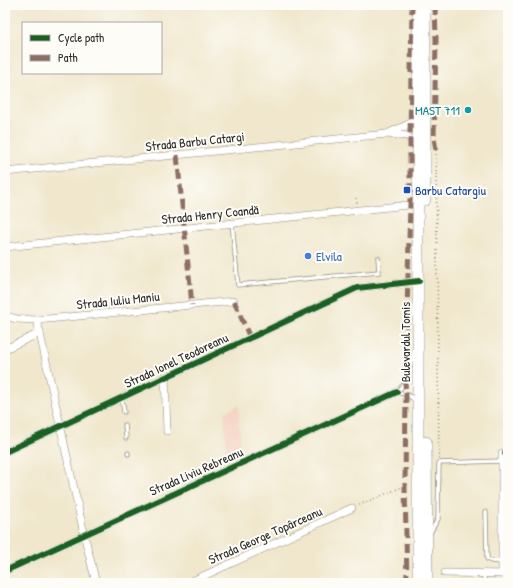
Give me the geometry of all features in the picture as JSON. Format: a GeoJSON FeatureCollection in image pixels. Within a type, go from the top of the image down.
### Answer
{"type":"FeatureCollection","features":[{"type":"Feature","properties":{"kind":"main road","name":"Bulevardul Tomis"},"geometry":{"type":"LineString","coordinates":[[418,5],[422,119],[427,583]]}},
{"type":"Feature","properties":{"kind":"main road","name":"Bulevardul Tomis"},"geometry":{"type":"LineString","coordinates":[[418,583],[418,145],[422,119],[426,5]]}},
{"type":"Feature","properties":{"kind":"street","name":"Strada Barbu Catargi"},"geometry":{"type":"LineString","coordinates":[[386,134],[422,119]]}},
{"type":"Feature","properties":{"kind":"street","name":"Strada Barbu Catargi"},"geometry":{"type":"LineString","coordinates":[[5,172],[386,134],[407,136],[418,145]]}},
{"type":"Feature","properties":{"kind":"street","name":"Strada Henry Coandă"},"geometry":{"type":"LineString","coordinates":[[5,247],[418,204]]}},
{"type":"Feature","properties":{"kind":"street","name":"Strada Ionel Teodoreanu"},"geometry":{"type":"LineString","coordinates":[[5,452],[356,288],[418,281]]}},
{"type":"Feature","properties":{"kind":"street","name":"Strada Iuliu Maniu"},"geometry":{"type":"LineString","coordinates":[[5,316],[16,319],[37,320],[234,301]]}},
{"type":"Feature","properties":{"kind":"street"},"geometry":{"type":"LineString","coordinates":[[37,320],[96,583]]}},
{"type":"Feature","properties":{"kind":"street"},"geometry":{"type":"LineString","coordinates":[[5,349],[40,333]]}},
{"type":"Feature","properties":{"kind":"street"},"geometry":{"type":"LineString","coordinates":[[165,378],[167,431]]}},
{"type":"Feature","properties":{"kind":"street","name":"Strada Liviu Rebreanu"},"geometry":{"type":"LineString","coordinates":[[5,570],[397,392]]}},
{"type":"Feature","properties":{"kind":"street"},"geometry":{"type":"LineString","coordinates":[[445,573],[505,574],[502,562],[505,520],[502,453]]}},
{"type":"Feature","properties":{"kind":"street","name":"Strada George Topârceanu"},"geometry":{"type":"LineString","coordinates":[[188,583],[352,508]]}},
{"type":"Feature","properties":{"kind":"lane"},"geometry":{"type":"LineString","coordinates":[[425,34],[430,46]]}},
{"type":"Feature","properties":{"kind":"lane"},"geometry":{"type":"LineString","coordinates":[[422,119],[430,111],[430,96]]}},
{"type":"Feature","properties":{"kind":"lane"},"geometry":{"type":"LineString","coordinates":[[232,223],[238,285],[379,272],[378,258]]}},
{"type":"Feature","properties":{"kind":"lane"},"geometry":{"type":"LineString","coordinates":[[418,402],[408,395],[397,392],[405,383],[419,335]]}},
{"type":"Feature","properties":{"kind":"lane"},"geometry":{"type":"LineString","coordinates":[[122,398],[124,412]]}},
{"type":"Feature","properties":{"kind":"lane"},"geometry":{"type":"LineString","coordinates":[[125,425],[126,438]]}},
{"type":"Feature","properties":{"kind":"lane"},"geometry":{"type":"LineString","coordinates":[[427,539],[438,519],[439,463],[502,461]]}},
{"type":"Feature","properties":{"kind":"lane"},"geometry":{"type":"LineString","coordinates":[[486,512],[487,559],[502,562]]}},
{"type":"Feature","properties":{"kind":"lane"},"geometry":{"type":"LineString","coordinates":[[484,574],[484,583]]}},
{"type":"Feature","properties":{"kind":"path"},"geometry":{"type":"LineString","coordinates":[[436,150],[439,463]]}},
{"type":"Feature","properties":{"kind":"path"},"geometry":{"type":"LineString","coordinates":[[352,508],[418,481]]}},
{"type":"Feature","properties":{"kind":"shaded area"},"geometry":{"type":"Polygon","coordinates":[[[239,405],[240,456],[227,463],[224,413],[239,405]]]}},
{"type":"Feature","properties":{"kind":"marked path"},"geometry":{"type":"LineString","coordinates":[[407,583],[405,383],[410,204],[412,5]]}},
{"type":"Feature","properties":{"kind":"marked path"},"geometry":{"type":"LineString","coordinates":[[435,5],[436,40],[434,138],[436,150]]}},
{"type":"Feature","properties":{"kind":"marked path"},"geometry":{"type":"LineString","coordinates":[[177,155],[192,305]]}},
{"type":"Feature","properties":{"kind":"marked path"},"geometry":{"type":"LineString","coordinates":[[234,301],[250,338]]}},
{"type":"Feature","properties":{"kind":"marked path"},"geometry":{"type":"LineString","coordinates":[[502,453],[508,453]]}},
{"type":"Feature","properties":{"kind":"cycle path"},"geometry":{"type":"LineString","coordinates":[[5,452],[357,288],[419,281]]}},
{"type":"Feature","properties":{"kind":"cycle path"},"geometry":{"type":"LineString","coordinates":[[5,571],[397,392]]}},
{"type":"Feature","properties":{"kind":"place","name":"MAST 711"},"geometry":{"type":"Point","coordinates":[468,110]}},
{"type":"Feature","properties":{"kind":"place","name":"Barbu Catargiu"},"geometry":{"type":"Point","coordinates":[407,190]}},
{"type":"Feature","properties":{"kind":"place","name":"Elvila"},"geometry":{"type":"Point","coordinates":[308,256]}}]}
